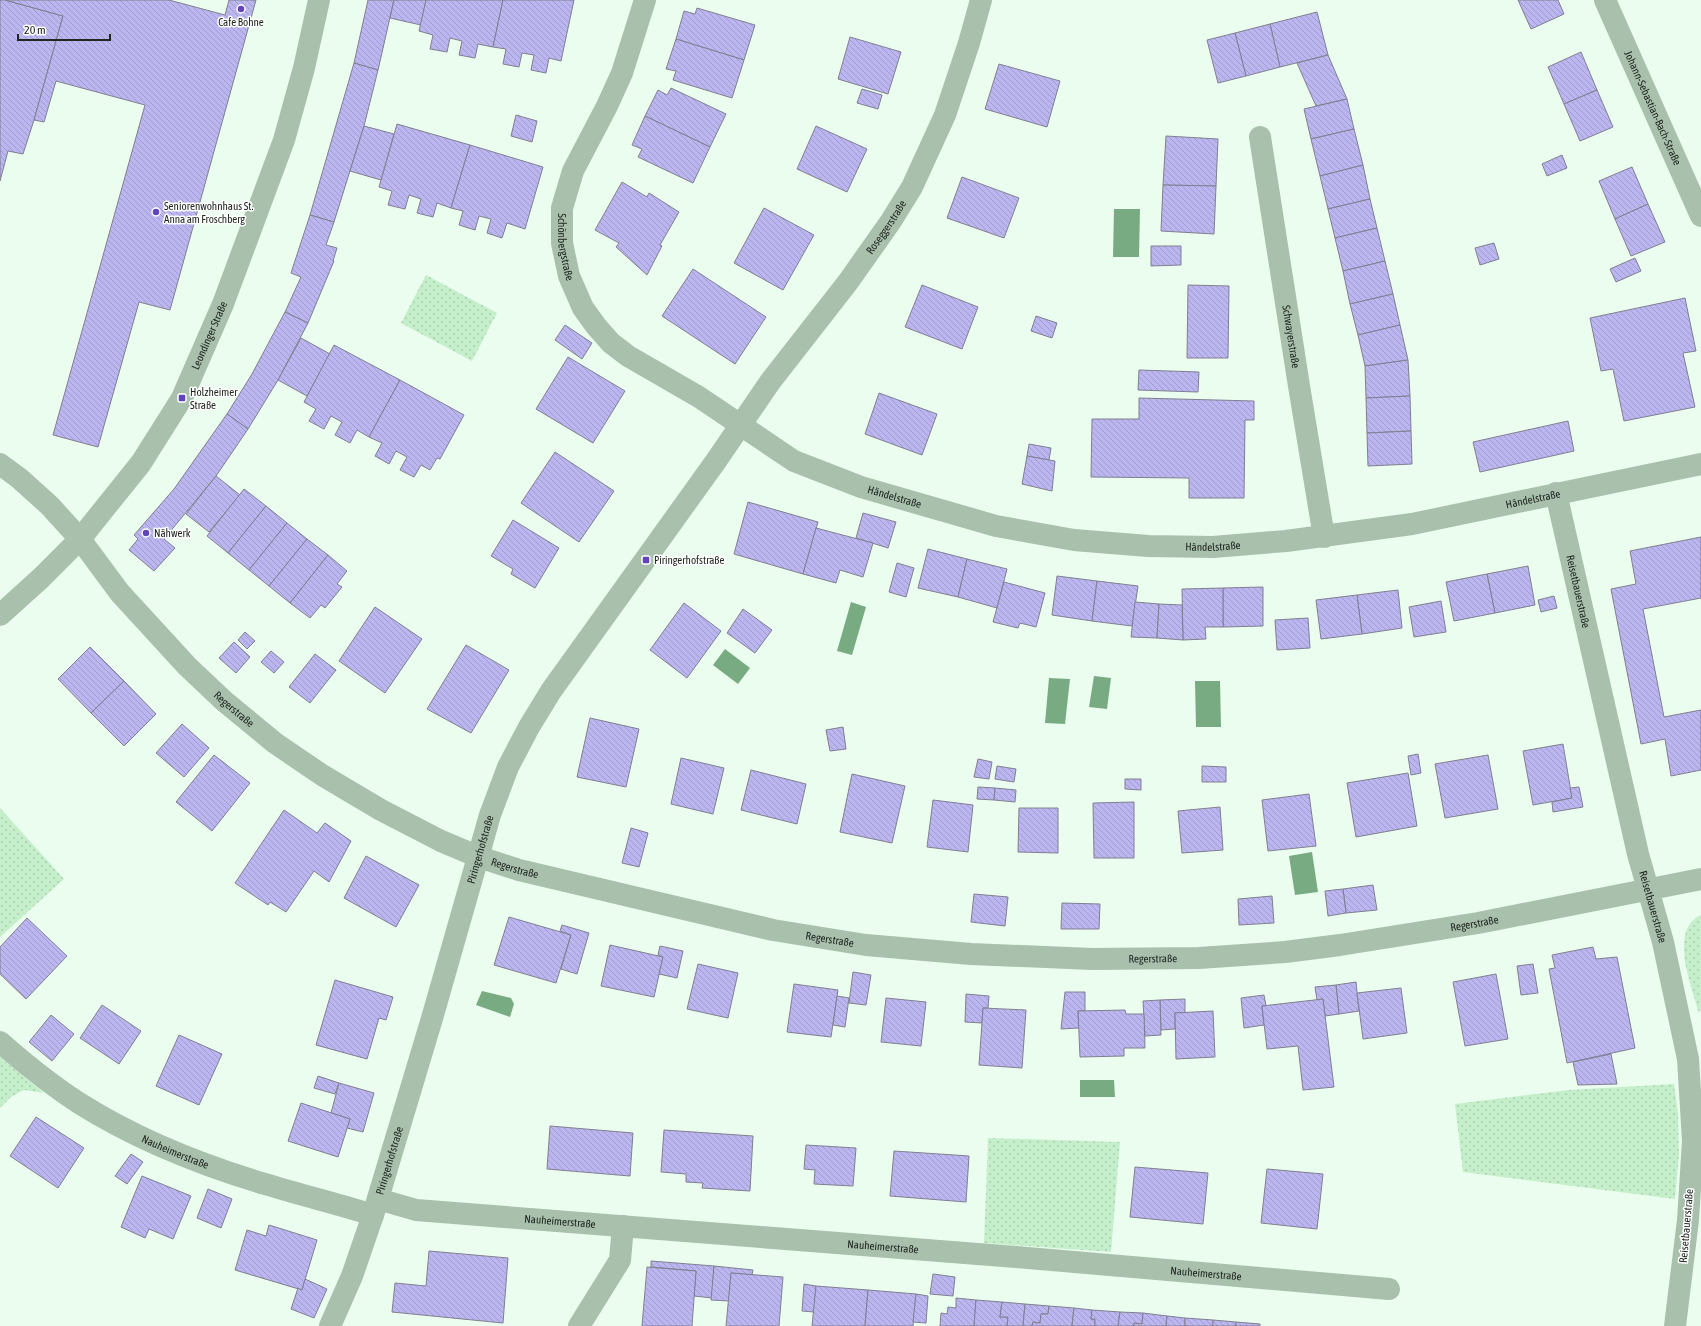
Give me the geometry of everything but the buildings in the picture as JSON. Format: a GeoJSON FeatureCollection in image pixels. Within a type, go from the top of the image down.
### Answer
{"type":"FeatureCollection","features":[{"type":"Feature","properties":{"kind":"street","name":"Leondinger Straße"},"geometry":{"type":"LineString","coordinates":[[0,615],[41,578],[80,539],[141,463],[182,398],[202,353],[284,140],[304,68],[319,0]]}},
{"type":"Feature","properties":{"kind":"street","name":"Schönbergstraße"},"geometry":{"type":"LineString","coordinates":[[645,0],[622,73],[607,106],[573,171],[562,208],[562,243],[569,276],[583,308],[611,344],[628,356],[698,397],[740,426]]}},
{"type":"Feature","properties":{"kind":"street","name":"Roseggerstraße"},"geometry":{"type":"LineString","coordinates":[[740,426],[770,382],[848,282],[912,187],[945,115],[958,80],[974,30],[981,0]]}},
{"type":"Feature","properties":{"kind":"street","name":"Johann-Sebastian-Bach-Straße"},"geometry":{"type":"LineString","coordinates":[[1605,0],[1701,216]]}},
{"type":"Feature","properties":{"kind":"street","name":"Schwayerstraße"},"geometry":{"type":"LineString","coordinates":[[1260,137],[1298,386],[1324,537]]}},
{"type":"Feature","properties":{"kind":"street","name":"Händelstraße"},"geometry":{"type":"LineString","coordinates":[[740,426],[794,462],[861,487],[996,526],[1067,540],[1148,546],[1213,547],[1324,537],[1412,524],[1701,464]]}},
{"type":"Feature","properties":{"kind":"street","name":"Piringerhofstraße"},"geometry":{"type":"LineString","coordinates":[[330,1326],[352,1276],[376,1207],[490,815],[508,767],[529,727],[551,691],[740,426]]}},
{"type":"Feature","properties":{"kind":"street"},"geometry":{"type":"LineString","coordinates":[[0,464],[19,478],[50,506],[80,539]]}},
{"type":"Feature","properties":{"kind":"street","name":"Reisetbauerstraße"},"geometry":{"type":"LineString","coordinates":[[1556,493],[1638,854],[1663,942],[1688,1059],[1693,1141],[1688,1220],[1675,1326]]}},
{"type":"Feature","properties":{"kind":"street","name":"Regerstraße"},"geometry":{"type":"LineString","coordinates":[[80,539],[120,593],[187,666],[224,701],[275,742],[322,775],[381,810],[479,857],[519,870],[778,931],[866,945],[971,954],[1092,959],[1199,958],[1292,951],[1359,942],[1470,924],[1701,880]]}},
{"type":"Feature","properties":{"kind":"street","name":"Nauheimerstraße"},"geometry":{"type":"LineString","coordinates":[[0,1042],[49,1082],[79,1103],[150,1140],[208,1166],[265,1184],[376,1207],[1389,1289]]}},
{"type":"Feature","properties":{"kind":"street"},"geometry":{"type":"LineString","coordinates":[[579,1326],[620,1260],[623,1226]]}},
{"type":"Feature","properties":{"kind":"shaded area"},"geometry":{"type":"Polygon","coordinates":[[[1114,209],[1140,209],[1139,257],[1113,257],[1114,209]]]}},
{"type":"Feature","properties":{"kind":"shaded area"},"geometry":{"type":"Polygon","coordinates":[[[426,275],[497,313],[472,361],[401,323],[426,275]]]}},
{"type":"Feature","properties":{"kind":"shaded area"},"geometry":{"type":"Polygon","coordinates":[[[851,602],[866,607],[852,655],[837,651],[851,602]]]}},
{"type":"Feature","properties":{"kind":"shaded area"},"geometry":{"type":"Polygon","coordinates":[[[725,649],[750,668],[738,684],[713,665],[725,649]]]}},
{"type":"Feature","properties":{"kind":"shaded area"},"geometry":{"type":"Polygon","coordinates":[[[1094,676],[1111,678],[1107,709],[1089,707],[1094,676]]]}},
{"type":"Feature","properties":{"kind":"shaded area"},"geometry":{"type":"Polygon","coordinates":[[[1049,678],[1070,679],[1065,724],[1045,723],[1049,678]]]}},
{"type":"Feature","properties":{"kind":"shaded area"},"geometry":{"type":"Polygon","coordinates":[[[1195,681],[1220,681],[1221,727],[1196,727],[1195,681]]]}},
{"type":"Feature","properties":{"kind":"shaded area"},"geometry":{"type":"Polygon","coordinates":[[[0,808],[64,879],[0,937],[0,808]]]}},
{"type":"Feature","properties":{"kind":"shaded area"},"geometry":{"type":"Polygon","coordinates":[[[1312,852],[1318,892],[1295,895],[1289,856],[1312,852]]]}},
{"type":"Feature","properties":{"kind":"shaded area"},"geometry":{"type":"Polygon","coordinates":[[[1701,915],[1701,1010],[1699,1013],[1688,975],[1684,946],[1686,933],[1691,922],[1701,915]]]}},
{"type":"Feature","properties":{"kind":"shaded area"},"geometry":{"type":"Polygon","coordinates":[[[482,991],[511,998],[514,1004],[510,1017],[476,1005],[482,991]]]}},
{"type":"Feature","properties":{"kind":"shaded area"},"geometry":{"type":"Polygon","coordinates":[[[0,1057],[44,1093],[24,1090],[11,1097],[0,1108],[0,1057]]]}},
{"type":"Feature","properties":{"kind":"shaded area"},"geometry":{"type":"Polygon","coordinates":[[[1080,1080],[1114,1080],[1115,1097],[1080,1097],[1080,1080]]]}},
{"type":"Feature","properties":{"kind":"shaded area"},"geometry":{"type":"Polygon","coordinates":[[[1674,1084],[1678,1113],[1679,1154],[1675,1199],[1463,1172],[1455,1104],[1569,1090],[1674,1084]]]}},
{"type":"Feature","properties":{"kind":"shaded area"},"geometry":{"type":"Polygon","coordinates":[[[988,1138],[1120,1142],[1111,1252],[984,1243],[988,1138]]]}},
{"type":"Feature","properties":{"kind":"place","name":"Cafe Bohne"},"geometry":{"type":"Point","coordinates":[241,9]}},
{"type":"Feature","properties":{"kind":"place","name":"Seniorenwohnhaus St. Anna am Froschberg"},"geometry":{"type":"Point","coordinates":[156,212]}},
{"type":"Feature","properties":{"kind":"place","name":"Holzheimer Straße"},"geometry":{"type":"Point","coordinates":[182,398]}},
{"type":"Feature","properties":{"kind":"place","name":"Nähwerk"},"geometry":{"type":"Point","coordinates":[146,533]}},
{"type":"Feature","properties":{"kind":"place","name":"Piringerhofstraße"},"geometry":{"type":"Point","coordinates":[646,560]}}]}
